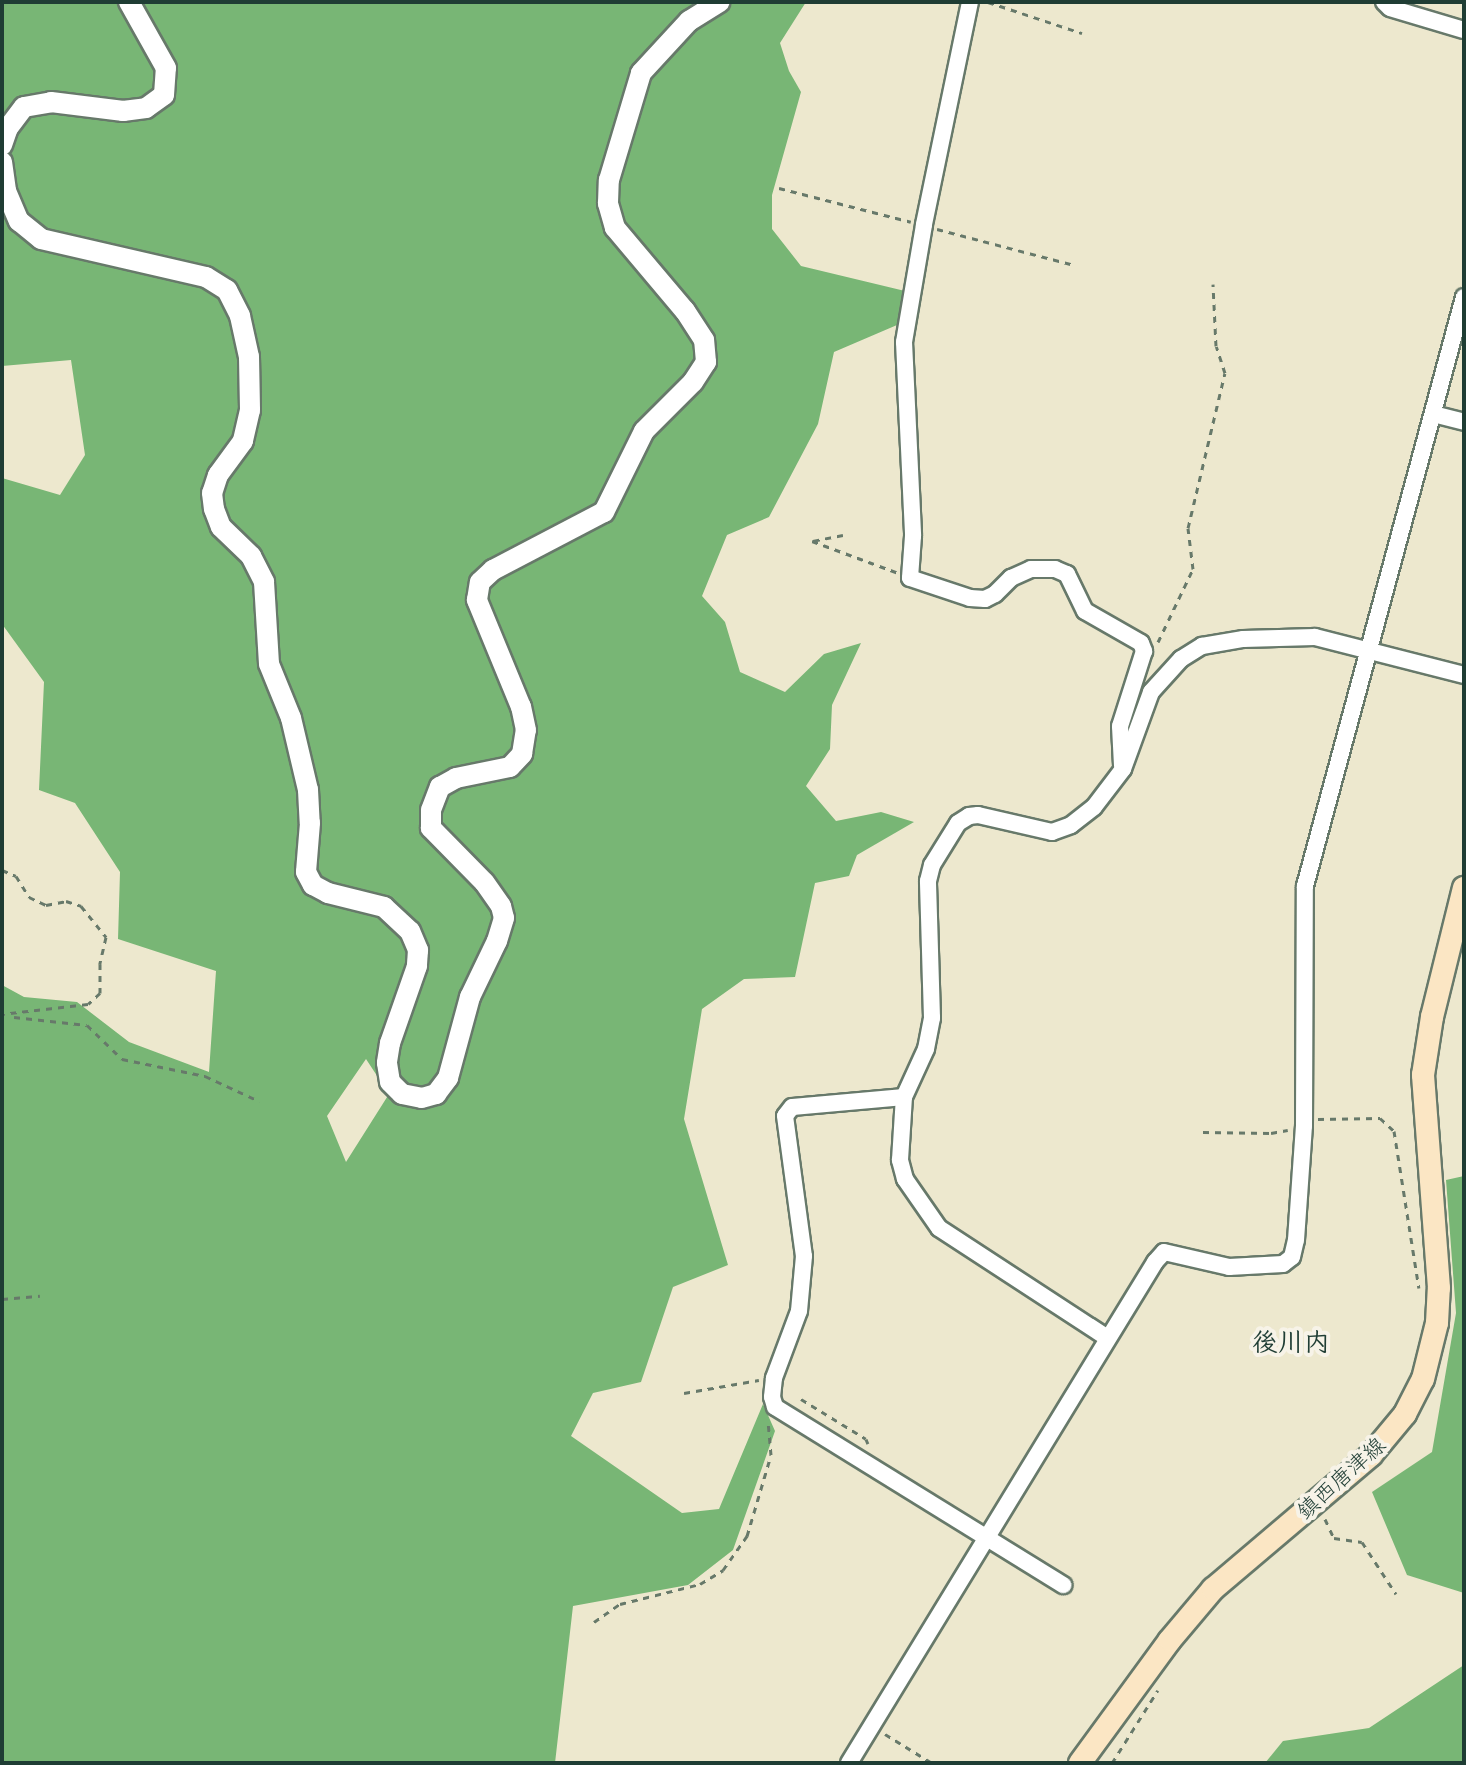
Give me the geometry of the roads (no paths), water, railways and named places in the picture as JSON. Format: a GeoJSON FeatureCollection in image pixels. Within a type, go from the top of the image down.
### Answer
{"type":"FeatureCollection","features":[{"type":"Feature","properties":{"kind":"main road","name":"鎮西唐津線"},"geometry":{"type":"LineString","coordinates":[[1080,1763],[1170,1640],[1213,1589],[1371,1455],[1405,1414],[1423,1379],[1437,1323],[1439,1288],[1423,1075],[1432,1017],[1464,888]]}},
{"type":"Feature","properties":{"kind":"street"},"geometry":{"type":"LineString","coordinates":[[2,145],[8,128],[24,107],[51,102],[123,111],[146,108],[164,95],[166,68],[129,2]]}},
{"type":"Feature","properties":{"kind":"street"},"geometry":{"type":"LineString","coordinates":[[2,162],[6,191],[19,221],[41,239],[206,277],[227,290],[240,316],[249,357],[250,410],[243,441],[218,475],[212,493],[214,509],[221,527],[251,556],[264,582],[269,664],[291,718],[308,790],[310,823],[306,872],[313,885],[328,893],[384,907],[410,931],[418,950],[417,966],[390,1043],[387,1063],[390,1082],[402,1094],[422,1098],[436,1094],[448,1078],[470,997],[497,941],[504,918],[501,906],[484,882],[431,828],[431,810],[440,787],[456,778],[510,767],[522,754],[526,730],[521,707],[477,600],[480,582],[493,570],[604,512],[644,431],[693,382],[706,362],[704,340],[685,311],[615,228],[608,203],[609,180],[641,73],[689,21],[720,2]]}},
{"type":"Feature","properties":{"kind":"street"},"geometry":{"type":"LineString","coordinates":[[970,2],[924,225],[904,342],[913,536],[910,578],[970,598],[985,599],[1011,578],[1031,569],[1055,569],[1067,574],[1085,611],[1141,643],[1144,651],[1120,726],[1123,769]]}},
{"type":"Feature","properties":{"kind":"street"},"geometry":{"type":"LineString","coordinates":[[1384,2],[1390,8],[1464,30]]}},
{"type":"Feature","properties":{"kind":"street"},"geometry":{"type":"LineString","coordinates":[[849,1763],[1106,1337],[1164,1252],[1229,1267],[1283,1264],[1292,1257],[1296,1240],[1304,1126],[1305,886],[1464,297]]}},
{"type":"Feature","properties":{"kind":"street"},"geometry":{"type":"LineString","coordinates":[[1433,414],[1464,422]]}},
{"type":"Feature","properties":{"kind":"street"},"geometry":{"type":"LineString","coordinates":[[1106,1337],[939,1228],[905,1179],[900,1160],[904,1097],[926,1049],[932,1018],[928,881],[932,865],[958,823],[978,815],[1052,832],[1071,825],[1094,807],[1123,769],[1151,692],[1181,659],[1202,646],[1243,639],[1315,637],[1464,675]]}},
{"type":"Feature","properties":{"kind":"street"},"geometry":{"type":"LineString","coordinates":[[904,1097],[792,1107],[785,1116],[804,1256],[799,1311],[774,1378],[772,1397],[775,1407],[1063,1585]]}},
{"type":"Feature","properties":{"kind":"district","name":"後川内"},"geometry":{"type":"Point","coordinates":[1291,1342]}}]}
